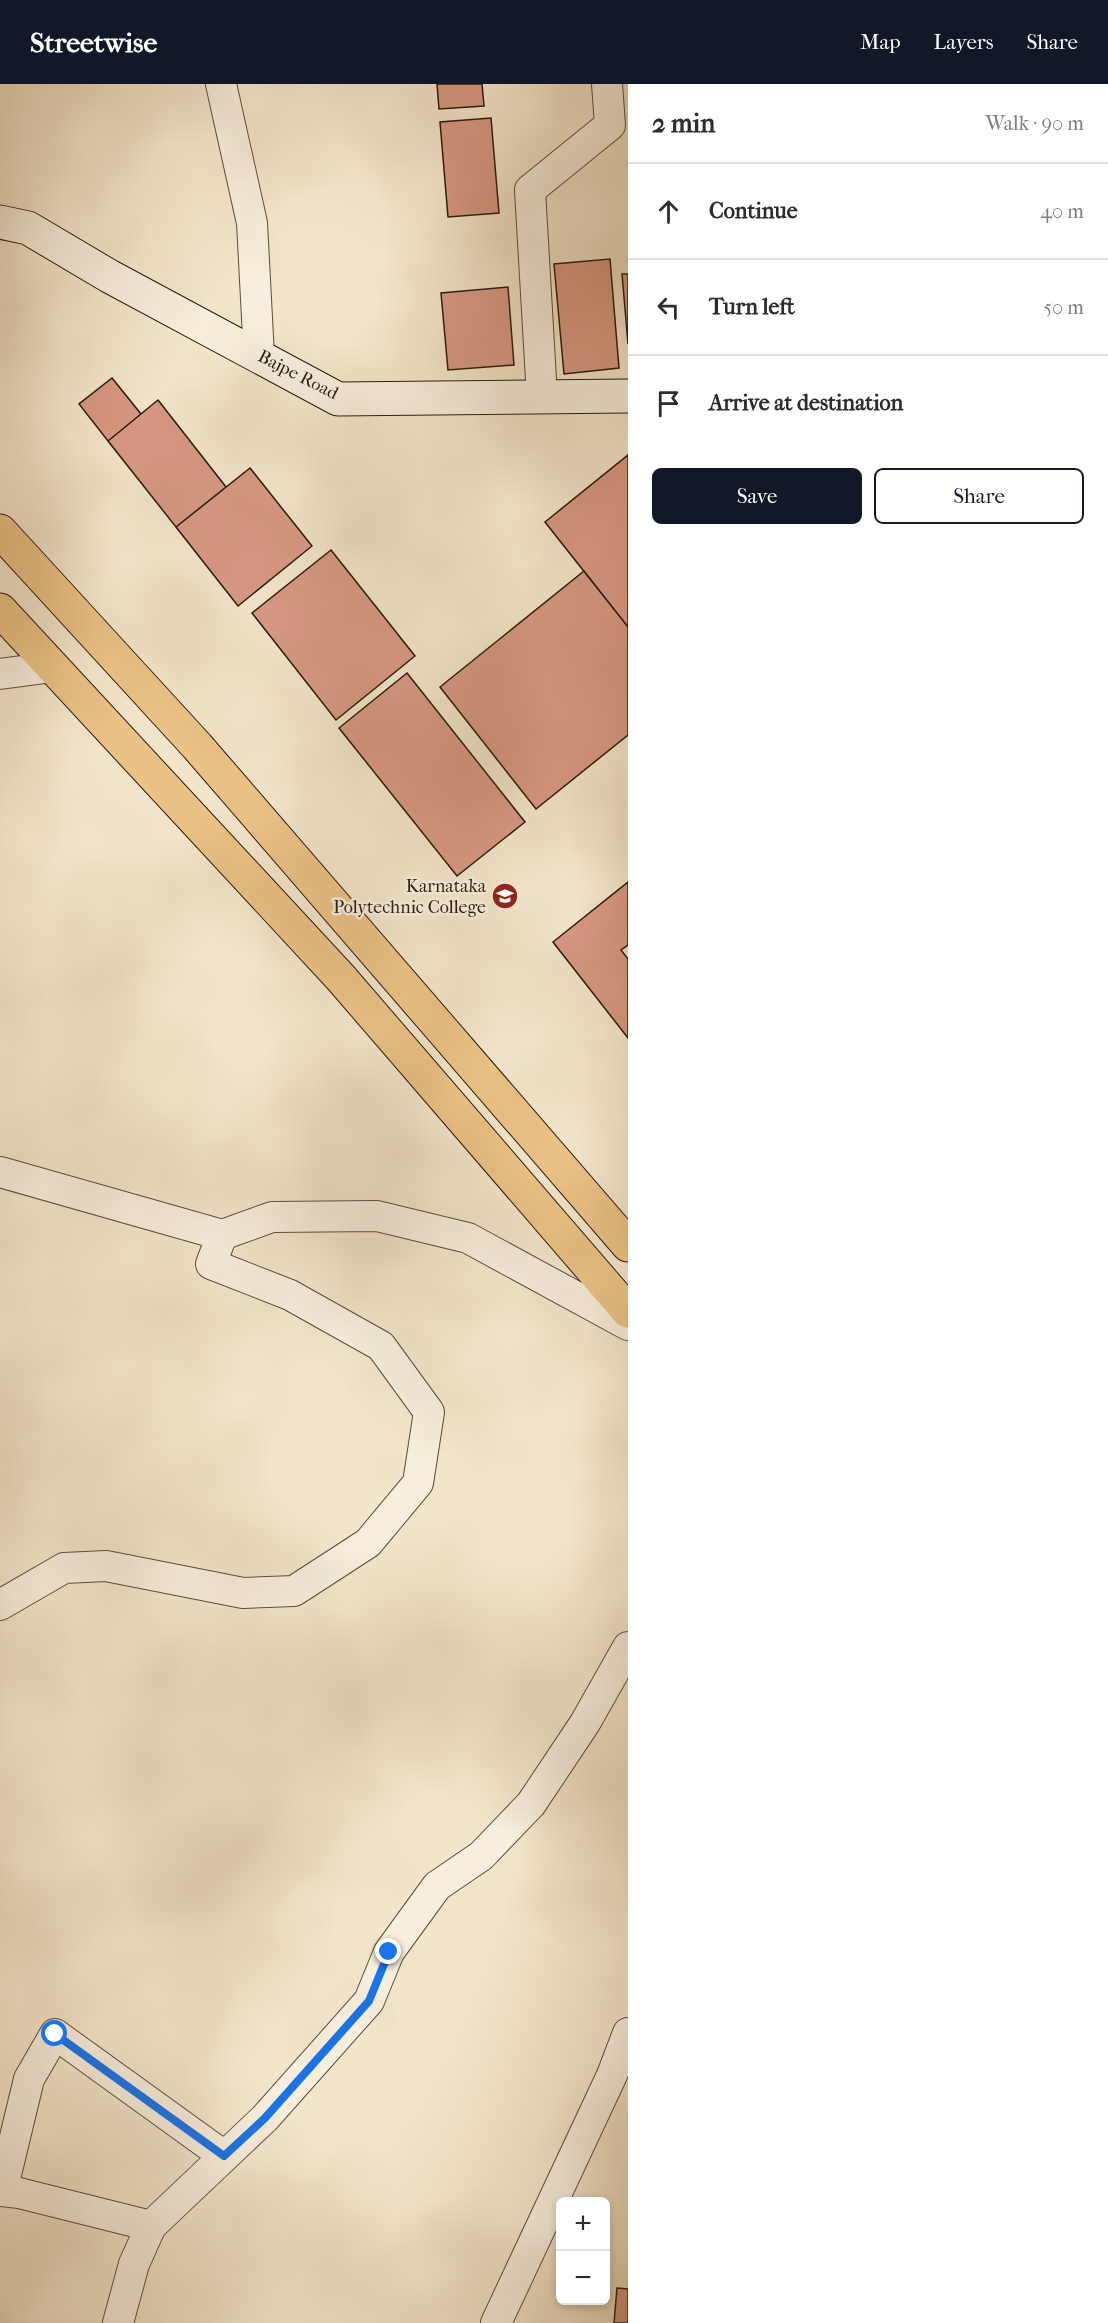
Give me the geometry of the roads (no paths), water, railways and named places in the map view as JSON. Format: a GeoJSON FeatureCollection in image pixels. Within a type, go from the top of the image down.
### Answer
{"type":"FeatureCollection","features":[{"type":"Feature","properties":{"kind":"main road"},"geometry":{"type":"LineString","coordinates":[[0,531],[197,746],[628,1245]]}},
{"type":"Feature","properties":{"kind":"main road"},"geometry":{"type":"LineString","coordinates":[[0,610],[341,978],[628,1311]]}},
{"type":"Feature","properties":{"kind":"street"},"geometry":{"type":"LineString","coordinates":[[221,84],[252,223],[259,356]]}},
{"type":"Feature","properties":{"kind":"street"},"geometry":{"type":"LineString","coordinates":[[542,397],[530,190],[610,125],[607,84]]}},
{"type":"Feature","properties":{"kind":"street","name":"Bajpe Road"},"geometry":{"type":"LineString","coordinates":[[0,222],[28,228],[109,276],[338,399],[628,396]]}},
{"type":"Feature","properties":{"kind":"street"},"geometry":{"type":"LineString","coordinates":[[0,674],[53,667]]}},
{"type":"Feature","properties":{"kind":"street"},"geometry":{"type":"LineString","coordinates":[[0,1172],[222,1234],[272,1218],[377,1216],[468,1238],[628,1325]]}},
{"type":"Feature","properties":{"kind":"street"},"geometry":{"type":"LineString","coordinates":[[0,1605],[64,1568],[106,1566],[243,1593],[294,1591],[368,1543],[418,1484],[429,1412],[381,1346],[290,1294],[211,1264],[222,1234]]}},
{"type":"Feature","properties":{"kind":"street"},"geometry":{"type":"LineString","coordinates":[[118,2323],[134,2264],[151,2226],[265,2118],[369,2001],[389,1952],[437,1886],[481,1856],[531,1804],[585,1723],[628,1647]]}},
{"type":"Feature","properties":{"kind":"street"},"geometry":{"type":"LineString","coordinates":[[496,2323],[612,2075],[628,2033]]}},
{"type":"Feature","properties":{"kind":"street"},"geometry":{"type":"LineString","coordinates":[[151,2226],[19,2193],[1,2191],[29,2079],[55,2034],[224,2156]]}},
{"type":"Feature","properties":{"kind":"place","name":"Karnataka Polytechnic College"},"geometry":{"type":"Point","coordinates":[505,896]}}]}
